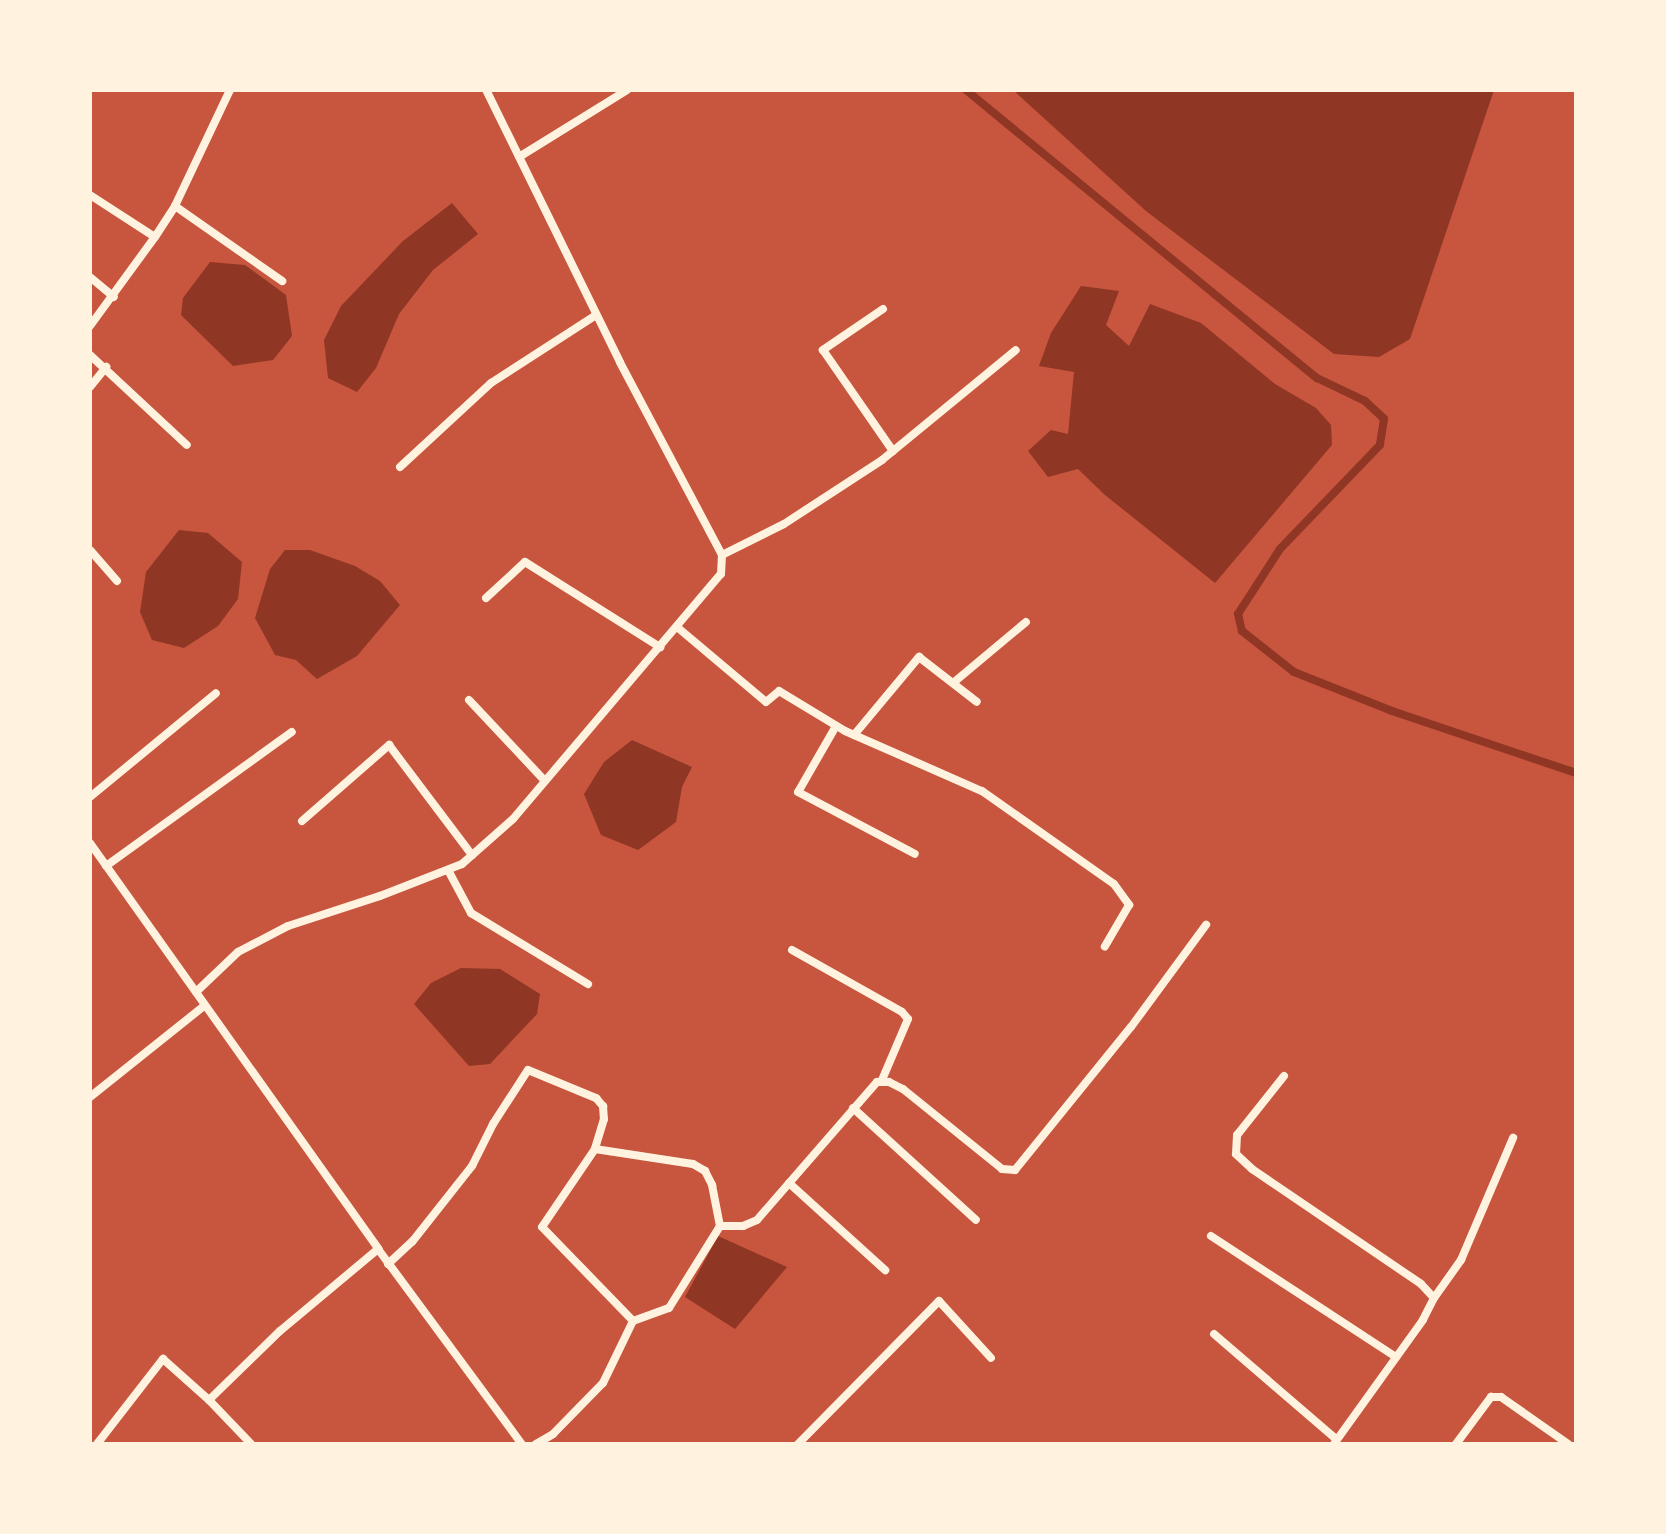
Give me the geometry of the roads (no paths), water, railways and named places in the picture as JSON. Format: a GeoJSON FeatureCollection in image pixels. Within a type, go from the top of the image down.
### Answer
{"type":"FeatureCollection","features":[{"type":"Feature","properties":{"kind":"street"},"geometry":{"type":"LineString","coordinates":[[90,326],[114,297],[175,206],[230,90]]}},
{"type":"Feature","properties":{"kind":"street"},"geometry":{"type":"LineString","coordinates":[[196,992],[238,952],[288,926],[448,870],[472,855],[513,819],[721,574],[722,555],[596,315],[486,90]]}},
{"type":"Feature","properties":{"kind":"street"},"geometry":{"type":"LineString","coordinates":[[519,157],[627,90]]}},
{"type":"Feature","properties":{"kind":"street"},"geometry":{"type":"LineString","coordinates":[[90,195],[155,237]]}},
{"type":"Feature","properties":{"kind":"street"},"geometry":{"type":"LineString","coordinates":[[175,206],[282,281]]}},
{"type":"Feature","properties":{"kind":"street"},"geometry":{"type":"LineString","coordinates":[[90,277],[114,297]]}},
{"type":"Feature","properties":{"kind":"street"},"geometry":{"type":"LineString","coordinates":[[883,309],[823,350],[893,451]]}},
{"type":"Feature","properties":{"kind":"street"},"geometry":{"type":"LineString","coordinates":[[400,467],[491,383],[596,315]]}},
{"type":"Feature","properties":{"kind":"street"},"geometry":{"type":"LineString","coordinates":[[722,555],[784,524],[893,451],[1016,350]]}},
{"type":"Feature","properties":{"kind":"street"},"geometry":{"type":"LineString","coordinates":[[90,355],[187,445]]}},
{"type":"Feature","properties":{"kind":"street"},"geometry":{"type":"LineString","coordinates":[[90,387],[106,367]]}},
{"type":"Feature","properties":{"kind":"street"},"geometry":{"type":"LineString","coordinates":[[90,550],[117,581]]}},
{"type":"Feature","properties":{"kind":"street"},"geometry":{"type":"LineString","coordinates":[[486,598],[525,562],[660,647]]}},
{"type":"Feature","properties":{"kind":"street"},"geometry":{"type":"LineString","coordinates":[[953,683],[1026,622]]}},
{"type":"Feature","properties":{"kind":"street"},"geometry":{"type":"LineString","coordinates":[[677,627],[766,702],[779,691],[854,735],[982,791],[1114,884],[1129,905],[1105,946]]}},
{"type":"Feature","properties":{"kind":"street"},"geometry":{"type":"LineString","coordinates":[[854,735],[919,657],[977,702]]}},
{"type":"Feature","properties":{"kind":"street"},"geometry":{"type":"LineString","coordinates":[[90,797],[216,693]]}},
{"type":"Feature","properties":{"kind":"street"},"geometry":{"type":"LineString","coordinates":[[469,700],[545,781]]}},
{"type":"Feature","properties":{"kind":"street"},"geometry":{"type":"LineString","coordinates":[[836,726],[798,792],[915,854]]}},
{"type":"Feature","properties":{"kind":"street"},"geometry":{"type":"LineString","coordinates":[[106,866],[292,732]]}},
{"type":"Feature","properties":{"kind":"street"},"geometry":{"type":"LineString","coordinates":[[302,821],[389,745],[472,855]]}},
{"type":"Feature","properties":{"kind":"street"},"geometry":{"type":"LineString","coordinates":[[90,843],[388,1264],[522,1444]]}},
{"type":"Feature","properties":{"kind":"street"},"geometry":{"type":"LineString","coordinates":[[448,870],[471,913],[588,984]]}},
{"type":"Feature","properties":{"kind":"street"},"geometry":{"type":"LineString","coordinates":[[882,1080],[903,1089],[1002,1169],[1015,1170],[1131,1027],[1206,925]]}},
{"type":"Feature","properties":{"kind":"street"},"geometry":{"type":"LineString","coordinates":[[720,1226],[743,1226],[757,1220],[853,1108],[882,1080],[908,1019],[902,1012],[792,950]]}},
{"type":"Feature","properties":{"kind":"street"},"geometry":{"type":"LineString","coordinates":[[90,1097],[204,1006]]}},
{"type":"Feature","properties":{"kind":"street"},"geometry":{"type":"LineString","coordinates":[[388,1264],[412,1242],[472,1166],[493,1124],[528,1070],[596,1098],[603,1106],[604,1119],[595,1149],[542,1227],[633,1321]]}},
{"type":"Feature","properties":{"kind":"street"},"geometry":{"type":"LineString","coordinates":[[1284,1076],[1237,1135],[1236,1154],[1252,1169],[1421,1284],[1434,1298]]}},
{"type":"Feature","properties":{"kind":"street"},"geometry":{"type":"LineString","coordinates":[[853,1108],[976,1220]]}},
{"type":"Feature","properties":{"kind":"street"},"geometry":{"type":"LineString","coordinates":[[1214,1334],[1335,1442],[1423,1320],[1434,1298],[1461,1260],[1513,1138]]}},
{"type":"Feature","properties":{"kind":"street"},"geometry":{"type":"LineString","coordinates":[[536,1444],[553,1434],[603,1383],[633,1321],[669,1308],[720,1226],[712,1185],[705,1171],[693,1164],[595,1149]]}},
{"type":"Feature","properties":{"kind":"street"},"geometry":{"type":"LineString","coordinates":[[789,1183],[885,1270]]}},
{"type":"Feature","properties":{"kind":"street"},"geometry":{"type":"LineString","coordinates":[[1211,1236],[1396,1357]]}},
{"type":"Feature","properties":{"kind":"street"},"geometry":{"type":"LineString","coordinates":[[209,1400],[280,1331],[378,1249]]}},
{"type":"Feature","properties":{"kind":"street"},"geometry":{"type":"LineString","coordinates":[[798,1444],[939,1301],[991,1358]]}},
{"type":"Feature","properties":{"kind":"street"},"geometry":{"type":"LineString","coordinates":[[97,1444],[163,1359],[209,1400],[251,1444]]}},
{"type":"Feature","properties":{"kind":"street"},"geometry":{"type":"LineString","coordinates":[[1456,1444],[1491,1397],[1501,1397],[1568,1444]]}},
{"type":"Feature","properties":{"kind":"waterway"},"geometry":{"type":"LineString","coordinates":[[966,90],[1317,378],[1365,401],[1384,419],[1380,445],[1280,549],[1238,614],[1242,631],[1294,672],[1392,711],[1576,773]]}}]}
